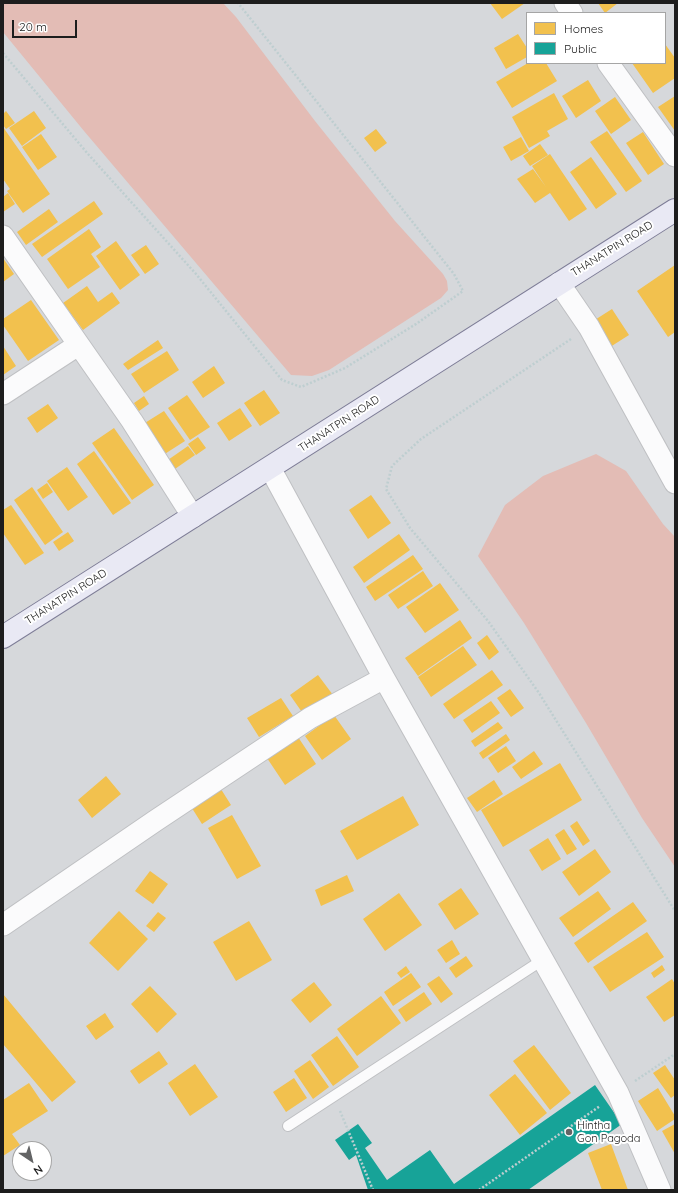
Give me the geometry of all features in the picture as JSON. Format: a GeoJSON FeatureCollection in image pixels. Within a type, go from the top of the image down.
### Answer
{"type":"FeatureCollection","features":[{"type":"Feature","properties":{"kind":"main road","name":"THANATPIN ROAD"},"geometry":{"type":"LineString","coordinates":[[4,634],[270,468],[675,210]]}},
{"type":"Feature","properties":{"kind":"street"},"geometry":{"type":"LineString","coordinates":[[565,3],[571,12]]}},
{"type":"Feature","properties":{"kind":"street"},"geometry":{"type":"LineString","coordinates":[[609,64],[675,156]]}},
{"type":"Feature","properties":{"kind":"street"},"geometry":{"type":"LineString","coordinates":[[3,236],[132,421],[192,517]]}},
{"type":"Feature","properties":{"kind":"street"},"geometry":{"type":"LineString","coordinates":[[559,283],[590,327],[675,482]]}},
{"type":"Feature","properties":{"kind":"street"},"geometry":{"type":"LineString","coordinates":[[3,394],[78,345]]}},
{"type":"Feature","properties":{"kind":"street"},"geometry":{"type":"LineString","coordinates":[[270,468],[384,678],[544,959],[618,1093],[660,1190]]}},
{"type":"Feature","properties":{"kind":"street"},"geometry":{"type":"LineString","coordinates":[[3,925],[155,821],[303,723],[384,678]]}},
{"type":"Feature","properties":{"kind":"lane"},"geometry":{"type":"LineString","coordinates":[[288,1126],[544,959]]}},
{"type":"Feature","properties":{"kind":"path"},"geometry":{"type":"LineString","coordinates":[[3,53],[88,154],[196,274],[282,380],[301,387],[345,368],[416,324],[463,291],[454,274],[238,3]]}},
{"type":"Feature","properties":{"kind":"path"},"geometry":{"type":"LineString","coordinates":[[590,327],[421,440],[392,466],[386,488],[410,528],[488,621],[539,693],[675,910]]}},
{"type":"Feature","properties":{"kind":"path"},"geometry":{"type":"LineString","coordinates":[[479,1190],[675,1054]]}},
{"type":"Feature","properties":{"kind":"path"},"geometry":{"type":"LineString","coordinates":[[334,1097],[373,1190]]}},
{"type":"Feature","properties":{"kind":"shaded area"},"geometry":{"type":"Polygon","coordinates":[[[3,3],[675,3],[675,1190],[3,1190],[3,3]]]}},
{"type":"Feature","properties":{"kind":"shaded area"},"geometry":{"type":"Polygon","coordinates":[[[3,3],[223,3],[236,17],[315,121],[395,221],[443,274],[447,281],[448,290],[441,298],[329,370],[312,376],[291,375],[84,131],[3,32],[3,3]]]}},
{"type":"Feature","properties":{"kind":"shaded area"},"geometry":{"type":"Polygon","coordinates":[[[596,454],[626,471],[663,524],[675,537],[675,867],[642,818],[586,723],[524,623],[478,556],[505,505],[543,476],[596,454]]]}},
{"type":"Feature","properties":{"kind":"building: Homes"},"geometry":{"type":"Polygon","coordinates":[[[490,3],[525,3],[502,19],[490,3]]]}},
{"type":"Feature","properties":{"kind":"building: Homes"},"geometry":{"type":"Polygon","coordinates":[[[598,3],[618,3],[606,12],[604,12],[598,3]]]}},
{"type":"Feature","properties":{"kind":"building: Homes"},"geometry":{"type":"Polygon","coordinates":[[[518,34],[526,46],[526,58],[506,69],[494,48],[518,34]]]}},
{"type":"Feature","properties":{"kind":"building: Homes"},"geometry":{"type":"Polygon","coordinates":[[[666,45],[675,58],[675,78],[653,93],[633,64],[666,64],[666,45]]]}},
{"type":"Feature","properties":{"kind":"building: Homes"},"geometry":{"type":"Polygon","coordinates":[[[526,64],[547,64],[557,81],[512,108],[496,82],[526,64]]]}},
{"type":"Feature","properties":{"kind":"building: Homes"},"geometry":{"type":"Polygon","coordinates":[[[588,80],[601,101],[576,118],[562,96],[588,80]]]}},
{"type":"Feature","properties":{"kind":"building: Homes"},"geometry":{"type":"Polygon","coordinates":[[[554,93],[568,119],[547,131],[550,136],[529,148],[512,117],[554,93]]]}},
{"type":"Feature","properties":{"kind":"building: Homes"},"geometry":{"type":"Polygon","coordinates":[[[675,96],[675,131],[658,107],[675,96]]]}},
{"type":"Feature","properties":{"kind":"building: Homes"},"geometry":{"type":"Polygon","coordinates":[[[615,97],[631,120],[611,134],[595,111],[615,97]]]}},
{"type":"Feature","properties":{"kind":"building: Homes"},"geometry":{"type":"Polygon","coordinates":[[[6,111],[15,123],[6,129],[3,125],[3,114],[6,111]]]}},
{"type":"Feature","properties":{"kind":"building: Homes"},"geometry":{"type":"Polygon","coordinates":[[[34,111],[46,128],[22,146],[9,128],[34,111]]]}},
{"type":"Feature","properties":{"kind":"building: Homes"},"geometry":{"type":"Polygon","coordinates":[[[3,127],[50,194],[23,213],[7,191],[10,189],[3,179],[3,127]]]}},
{"type":"Feature","properties":{"kind":"building: Homes"},"geometry":{"type":"Polygon","coordinates":[[[376,129],[387,143],[375,152],[364,138],[376,129]]]}},
{"type":"Feature","properties":{"kind":"building: Homes"},"geometry":{"type":"Polygon","coordinates":[[[607,131],[642,181],[626,192],[590,142],[607,131]]]}},
{"type":"Feature","properties":{"kind":"building: Homes"},"geometry":{"type":"Polygon","coordinates":[[[643,132],[664,164],[648,175],[626,143],[643,132]]]}},
{"type":"Feature","properties":{"kind":"building: Homes"},"geometry":{"type":"Polygon","coordinates":[[[41,134],[57,157],[38,170],[22,147],[41,134]]]}},
{"type":"Feature","properties":{"kind":"building: Homes"},"geometry":{"type":"Polygon","coordinates":[[[521,137],[529,151],[511,161],[503,147],[521,137]]]}},
{"type":"Feature","properties":{"kind":"building: Homes"},"geometry":{"type":"Polygon","coordinates":[[[540,144],[548,155],[530,166],[523,156],[540,144]]]}},
{"type":"Feature","properties":{"kind":"building: Homes"},"geometry":{"type":"Polygon","coordinates":[[[550,154],[587,209],[569,221],[550,193],[535,203],[517,179],[533,169],[546,187],[532,166],[550,154]]]}},
{"type":"Feature","properties":{"kind":"building: Homes"},"geometry":{"type":"Polygon","coordinates":[[[591,157],[617,194],[596,209],[570,172],[591,157]]]}},
{"type":"Feature","properties":{"kind":"building: Homes"},"geometry":{"type":"Polygon","coordinates":[[[8,193],[15,204],[3,212],[3,197],[8,193]]]}},
{"type":"Feature","properties":{"kind":"building: Homes"},"geometry":{"type":"Polygon","coordinates":[[[94,201],[103,214],[42,257],[32,244],[94,201]]]}},
{"type":"Feature","properties":{"kind":"building: Homes"},"geometry":{"type":"Polygon","coordinates":[[[49,209],[58,222],[26,245],[17,232],[49,209]]]}},
{"type":"Feature","properties":{"kind":"building: Homes"},"geometry":{"type":"Polygon","coordinates":[[[89,229],[101,247],[91,254],[100,267],[68,289],[47,259],[89,229]]]}},
{"type":"Feature","properties":{"kind":"building: Homes"},"geometry":{"type":"Polygon","coordinates":[[[116,241],[140,275],[120,290],[96,256],[116,241]]]}},
{"type":"Feature","properties":{"kind":"building: Homes"},"geometry":{"type":"Polygon","coordinates":[[[146,245],[159,264],[145,274],[131,255],[146,245]]]}},
{"type":"Feature","properties":{"kind":"building: Homes"},"geometry":{"type":"Polygon","coordinates":[[[3,258],[14,274],[3,282],[3,258]]]}},
{"type":"Feature","properties":{"kind":"building: Homes"},"geometry":{"type":"Polygon","coordinates":[[[675,265],[675,332],[668,337],[637,291],[675,265]]]}},
{"type":"Feature","properties":{"kind":"building: Homes"},"geometry":{"type":"Polygon","coordinates":[[[87,286],[98,302],[112,292],[120,303],[83,330],[63,303],[87,286]]]}},
{"type":"Feature","properties":{"kind":"building: Homes"},"geometry":{"type":"Polygon","coordinates":[[[31,300],[59,340],[28,361],[3,325],[3,319],[31,300]]]}},
{"type":"Feature","properties":{"kind":"building: Homes"},"geometry":{"type":"Polygon","coordinates":[[[612,309],[629,335],[607,349],[590,323],[612,309]]]}},
{"type":"Feature","properties":{"kind":"building: Homes"},"geometry":{"type":"Polygon","coordinates":[[[158,340],[163,348],[128,370],[123,364],[158,340]]]}},
{"type":"Feature","properties":{"kind":"building: Homes"},"geometry":{"type":"Polygon","coordinates":[[[3,346],[16,366],[3,375],[3,346]]]}},
{"type":"Feature","properties":{"kind":"building: Homes"},"geometry":{"type":"Polygon","coordinates":[[[167,351],[179,370],[144,393],[131,374],[167,351]]]}},
{"type":"Feature","properties":{"kind":"building: Homes"},"geometry":{"type":"Polygon","coordinates":[[[214,366],[225,383],[203,398],[192,382],[214,366]]]}},
{"type":"Feature","properties":{"kind":"building: Homes"},"geometry":{"type":"Polygon","coordinates":[[[264,390],[280,413],[260,426],[244,403],[264,390]]]}},
{"type":"Feature","properties":{"kind":"building: Homes"},"geometry":{"type":"Polygon","coordinates":[[[187,395],[210,427],[190,440],[168,408],[187,395]]]}},
{"type":"Feature","properties":{"kind":"building: Homes"},"geometry":{"type":"Polygon","coordinates":[[[144,396],[149,404],[139,411],[134,403],[144,396]]]}},
{"type":"Feature","properties":{"kind":"building: Homes"},"geometry":{"type":"Polygon","coordinates":[[[48,404],[58,418],[37,433],[27,418],[48,404]]]}},
{"type":"Feature","properties":{"kind":"building: Homes"},"geometry":{"type":"Polygon","coordinates":[[[240,408],[252,426],[229,441],[217,423],[240,408]]]}},
{"type":"Feature","properties":{"kind":"building: Homes"},"geometry":{"type":"Polygon","coordinates":[[[164,411],[185,441],[160,457],[140,426],[164,411]]]}},
{"type":"Feature","properties":{"kind":"building: Homes"},"geometry":{"type":"Polygon","coordinates":[[[114,428],[154,485],[132,500],[92,443],[114,428]]]}},
{"type":"Feature","properties":{"kind":"building: Homes"},"geometry":{"type":"Polygon","coordinates":[[[198,437],[206,448],[196,455],[188,444],[198,437]]]}},
{"type":"Feature","properties":{"kind":"building: Homes"},"geometry":{"type":"Polygon","coordinates":[[[188,446],[195,455],[172,471],[165,462],[188,446]]]}},
{"type":"Feature","properties":{"kind":"building: Homes"},"geometry":{"type":"Polygon","coordinates":[[[94,451],[131,503],[113,515],[77,464],[94,451]]]}},
{"type":"Feature","properties":{"kind":"building: Homes"},"geometry":{"type":"Polygon","coordinates":[[[67,467],[88,497],[68,511],[47,481],[67,467]]]}},
{"type":"Feature","properties":{"kind":"building: Homes"},"geometry":{"type":"Polygon","coordinates":[[[47,483],[53,492],[43,499],[37,490],[47,483]]]}},
{"type":"Feature","properties":{"kind":"building: Homes"},"geometry":{"type":"Polygon","coordinates":[[[32,487],[63,532],[45,545],[14,500],[32,487]]]}},
{"type":"Feature","properties":{"kind":"building: Homes"},"geometry":{"type":"Polygon","coordinates":[[[371,495],[391,523],[368,539],[349,510],[371,495]]]}},
{"type":"Feature","properties":{"kind":"building: Homes"},"geometry":{"type":"Polygon","coordinates":[[[11,505],[44,553],[25,565],[3,533],[3,510],[11,505]]]}},
{"type":"Feature","properties":{"kind":"building: Homes"},"geometry":{"type":"Polygon","coordinates":[[[68,532],[74,541],[59,551],[53,542],[68,532]]]}},
{"type":"Feature","properties":{"kind":"building: Homes"},"geometry":{"type":"Polygon","coordinates":[[[399,534],[410,550],[364,583],[353,567],[399,534]]]}},
{"type":"Feature","properties":{"kind":"building: Homes"},"geometry":{"type":"Polygon","coordinates":[[[413,555],[423,569],[375,601],[366,587],[413,555]]]}},
{"type":"Feature","properties":{"kind":"building: Homes"},"geometry":{"type":"Polygon","coordinates":[[[423,571],[433,586],[398,609],[388,595],[423,571]]]}},
{"type":"Feature","properties":{"kind":"building: Homes"},"geometry":{"type":"Polygon","coordinates":[[[440,583],[459,610],[425,633],[406,607],[440,583]]]}},
{"type":"Feature","properties":{"kind":"building: Homes"},"geometry":{"type":"Polygon","coordinates":[[[460,620],[472,638],[418,676],[405,658],[460,620]]]}},
{"type":"Feature","properties":{"kind":"building: Homes"},"geometry":{"type":"Polygon","coordinates":[[[487,635],[499,652],[489,660],[477,643],[487,635]]]}},
{"type":"Feature","properties":{"kind":"building: Homes"},"geometry":{"type":"Polygon","coordinates":[[[463,646],[477,665],[431,697],[418,677],[463,646]]]}},
{"type":"Feature","properties":{"kind":"building: Homes"},"geometry":{"type":"Polygon","coordinates":[[[492,670],[503,685],[454,719],[443,704],[492,670]]]}},
{"type":"Feature","properties":{"kind":"building: Homes"},"geometry":{"type":"Polygon","coordinates":[[[318,675],[333,695],[304,715],[290,695],[318,675]]]}},
{"type":"Feature","properties":{"kind":"building: Homes"},"geometry":{"type":"Polygon","coordinates":[[[510,689],[524,708],[511,717],[497,698],[510,689]]]}},
{"type":"Feature","properties":{"kind":"building: Homes"},"geometry":{"type":"Polygon","coordinates":[[[281,698],[293,716],[259,737],[247,718],[281,698]]]}},
{"type":"Feature","properties":{"kind":"building: Homes"},"geometry":{"type":"Polygon","coordinates":[[[491,701],[500,713],[472,733],[463,720],[491,701]]]}},
{"type":"Feature","properties":{"kind":"building: Homes"},"geometry":{"type":"Polygon","coordinates":[[[334,715],[351,739],[322,760],[305,736],[334,715]]]}},
{"type":"Feature","properties":{"kind":"building: Homes"},"geometry":{"type":"Polygon","coordinates":[[[498,722],[503,728],[475,747],[471,741],[498,722]]]}},
{"type":"Feature","properties":{"kind":"building: Homes"},"geometry":{"type":"Polygon","coordinates":[[[506,734],[510,740],[483,759],[479,753],[506,734]]]}},
{"type":"Feature","properties":{"kind":"building: Homes"},"geometry":{"type":"Polygon","coordinates":[[[298,737],[316,764],[285,785],[267,758],[298,737]]]}},
{"type":"Feature","properties":{"kind":"building: Homes"},"geometry":{"type":"Polygon","coordinates":[[[506,746],[516,761],[498,773],[488,758],[506,746]]]}},
{"type":"Feature","properties":{"kind":"building: Homes"},"geometry":{"type":"Polygon","coordinates":[[[534,751],[543,764],[521,779],[512,767],[534,751]]]}},
{"type":"Feature","properties":{"kind":"building: Homes"},"geometry":{"type":"Polygon","coordinates":[[[560,763],[582,800],[503,847],[481,810],[560,763]]]}},
{"type":"Feature","properties":{"kind":"building: Homes"},"geometry":{"type":"Polygon","coordinates":[[[106,776],[121,794],[92,818],[78,800],[106,776]]]}},
{"type":"Feature","properties":{"kind":"building: Homes"},"geometry":{"type":"Polygon","coordinates":[[[494,780],[503,794],[477,812],[467,798],[494,780]]]}},
{"type":"Feature","properties":{"kind":"building: Homes"},"geometry":{"type":"Polygon","coordinates":[[[219,786],[231,805],[202,824],[190,805],[219,786]]]}},
{"type":"Feature","properties":{"kind":"building: Homes"},"geometry":{"type":"Polygon","coordinates":[[[403,796],[419,825],[357,860],[340,831],[403,796]]]}},
{"type":"Feature","properties":{"kind":"building: Homes"},"geometry":{"type":"Polygon","coordinates":[[[232,815],[261,866],[237,879],[208,828],[232,815]]]}},
{"type":"Feature","properties":{"kind":"building: Homes"},"geometry":{"type":"Polygon","coordinates":[[[577,821],[590,841],[583,846],[570,826],[577,821]]]}},
{"type":"Feature","properties":{"kind":"building: Homes"},"geometry":{"type":"Polygon","coordinates":[[[564,829],[577,849],[567,855],[555,835],[564,829]]]}},
{"type":"Feature","properties":{"kind":"building: Homes"},"geometry":{"type":"Polygon","coordinates":[[[548,838],[561,859],[542,871],[529,850],[548,838]]]}},
{"type":"Feature","properties":{"kind":"building: Homes"},"geometry":{"type":"Polygon","coordinates":[[[595,849],[611,872],[579,896],[562,872],[595,849]]]}},
{"type":"Feature","properties":{"kind":"building: Homes"},"geometry":{"type":"Polygon","coordinates":[[[150,871],[168,884],[153,904],[135,891],[150,871]]]}},
{"type":"Feature","properties":{"kind":"building: Homes"},"geometry":{"type":"Polygon","coordinates":[[[347,875],[354,891],[321,906],[315,890],[347,875]]]}},
{"type":"Feature","properties":{"kind":"building: Homes"},"geometry":{"type":"Polygon","coordinates":[[[461,888],[479,914],[455,930],[438,904],[461,888]]]}},
{"type":"Feature","properties":{"kind":"building: Homes"},"geometry":{"type":"Polygon","coordinates":[[[598,891],[611,909],[573,937],[559,918],[598,891]]]}},
{"type":"Feature","properties":{"kind":"building: Homes"},"geometry":{"type":"Polygon","coordinates":[[[399,893],[422,925],[385,951],[363,919],[399,893]]]}},
{"type":"Feature","properties":{"kind":"building: Homes"},"geometry":{"type":"Polygon","coordinates":[[[633,902],[647,921],[588,963],[574,943],[633,902]]]}},
{"type":"Feature","properties":{"kind":"building: Homes"},"geometry":{"type":"Polygon","coordinates":[[[119,911],[148,939],[118,971],[89,943],[119,911]]]}},
{"type":"Feature","properties":{"kind":"building: Homes"},"geometry":{"type":"Polygon","coordinates":[[[158,912],[166,918],[154,932],[146,926],[158,912]]]}},
{"type":"Feature","properties":{"kind":"building: Homes"},"geometry":{"type":"Polygon","coordinates":[[[249,921],[272,960],[236,981],[213,942],[249,921]]]}},
{"type":"Feature","properties":{"kind":"building: Homes"},"geometry":{"type":"Polygon","coordinates":[[[647,932],[664,957],[610,992],[593,967],[647,932]]]}},
{"type":"Feature","properties":{"kind":"building: Homes"},"geometry":{"type":"Polygon","coordinates":[[[452,940],[460,954],[446,963],[437,950],[452,940]]]}},
{"type":"Feature","properties":{"kind":"building: Homes"},"geometry":{"type":"Polygon","coordinates":[[[466,956],[473,966],[456,978],[449,968],[466,956]]]}},
{"type":"Feature","properties":{"kind":"building: Homes"},"geometry":{"type":"Polygon","coordinates":[[[662,965],[665,970],[654,978],[651,973],[662,965]]]}},
{"type":"Feature","properties":{"kind":"building: Homes"},"geometry":{"type":"Polygon","coordinates":[[[406,966],[410,972],[401,978],[397,973],[406,966]]]}},
{"type":"Feature","properties":{"kind":"building: Homes"},"geometry":{"type":"Polygon","coordinates":[[[411,973],[421,987],[393,1006],[384,992],[411,973]]]}},
{"type":"Feature","properties":{"kind":"building: Homes"},"geometry":{"type":"Polygon","coordinates":[[[439,976],[453,994],[441,1003],[427,984],[439,976]]]}},
{"type":"Feature","properties":{"kind":"building: Homes"},"geometry":{"type":"Polygon","coordinates":[[[672,979],[675,984],[675,1015],[664,1022],[646,997],[672,979]]]}},
{"type":"Feature","properties":{"kind":"building: Homes"},"geometry":{"type":"Polygon","coordinates":[[[314,982],[332,1005],[310,1023],[291,1000],[314,982]]]}},
{"type":"Feature","properties":{"kind":"building: Homes"},"geometry":{"type":"Polygon","coordinates":[[[150,986],[177,1014],[157,1033],[131,1004],[150,986]]]}},
{"type":"Feature","properties":{"kind":"building: Homes"},"geometry":{"type":"Polygon","coordinates":[[[424,992],[432,1004],[406,1022],[398,1010],[424,992]]]}},
{"type":"Feature","properties":{"kind":"building: Homes"},"geometry":{"type":"Polygon","coordinates":[[[3,994],[76,1082],[52,1102],[3,1044],[3,994]]]}},
{"type":"Feature","properties":{"kind":"building: Homes"},"geometry":{"type":"Polygon","coordinates":[[[381,996],[401,1023],[357,1056],[337,1029],[381,996]]]}},
{"type":"Feature","properties":{"kind":"building: Homes"},"geometry":{"type":"Polygon","coordinates":[[[105,1013],[114,1027],[96,1040],[86,1026],[105,1013]]]}},
{"type":"Feature","properties":{"kind":"building: Homes"},"geometry":{"type":"Polygon","coordinates":[[[337,1036],[359,1067],[333,1086],[311,1055],[337,1036]]]}},
{"type":"Feature","properties":{"kind":"building: Homes"},"geometry":{"type":"Polygon","coordinates":[[[534,1045],[571,1093],[550,1110],[513,1061],[534,1045]]]}},
{"type":"Feature","properties":{"kind":"building: Homes"},"geometry":{"type":"Polygon","coordinates":[[[159,1051],[168,1064],[139,1084],[130,1071],[159,1051]]]}},
{"type":"Feature","properties":{"kind":"building: Homes"},"geometry":{"type":"Polygon","coordinates":[[[310,1060],[329,1087],[313,1099],[294,1071],[310,1060]]]}},
{"type":"Feature","properties":{"kind":"building: Homes"},"geometry":{"type":"Polygon","coordinates":[[[195,1064],[218,1097],[190,1116],[168,1083],[195,1064]]]}},
{"type":"Feature","properties":{"kind":"building: Homes"},"geometry":{"type":"Polygon","coordinates":[[[665,1065],[675,1080],[675,1095],[671,1098],[653,1073],[665,1065]]]}},
{"type":"Feature","properties":{"kind":"building: Homes"},"geometry":{"type":"Polygon","coordinates":[[[515,1074],[547,1113],[520,1135],[489,1095],[515,1074]]]}},
{"type":"Feature","properties":{"kind":"building: Homes"},"geometry":{"type":"Polygon","coordinates":[[[294,1078],[307,1098],[286,1112],[273,1092],[294,1078]]]}},
{"type":"Feature","properties":{"kind":"building: Homes"},"geometry":{"type":"Polygon","coordinates":[[[29,1083],[48,1111],[12,1134],[17,1141],[12,1141],[12,1150],[3,1156],[3,1100],[29,1083]]]}},
{"type":"Feature","properties":{"kind":"building: Homes"},"geometry":{"type":"Polygon","coordinates":[[[658,1088],[675,1116],[675,1119],[657,1131],[638,1101],[658,1088]]]}},
{"type":"Feature","properties":{"kind":"building: Homes"},"geometry":{"type":"Polygon","coordinates":[[[675,1124],[675,1154],[662,1131],[675,1124]]]}},
{"type":"Feature","properties":{"kind":"building: Homes"},"geometry":{"type":"Polygon","coordinates":[[[611,1144],[628,1190],[602,1190],[588,1153],[611,1144]]]}},
{"type":"Feature","properties":{"kind":"building: Public","name":"Hintha Gon Pagoda"},"geometry":{"type":"Polygon","coordinates":[[[595,1085],[622,1124],[528,1190],[368,1190],[356,1155],[349,1160],[335,1140],[358,1124],[372,1143],[365,1148],[387,1180],[430,1150],[454,1184],[595,1085]]]}},
{"type":"Feature","properties":{"kind":"place","name":"Hintha Gon Pagoda"},"geometry":{"type":"Point","coordinates":[569,1132]}}]}
